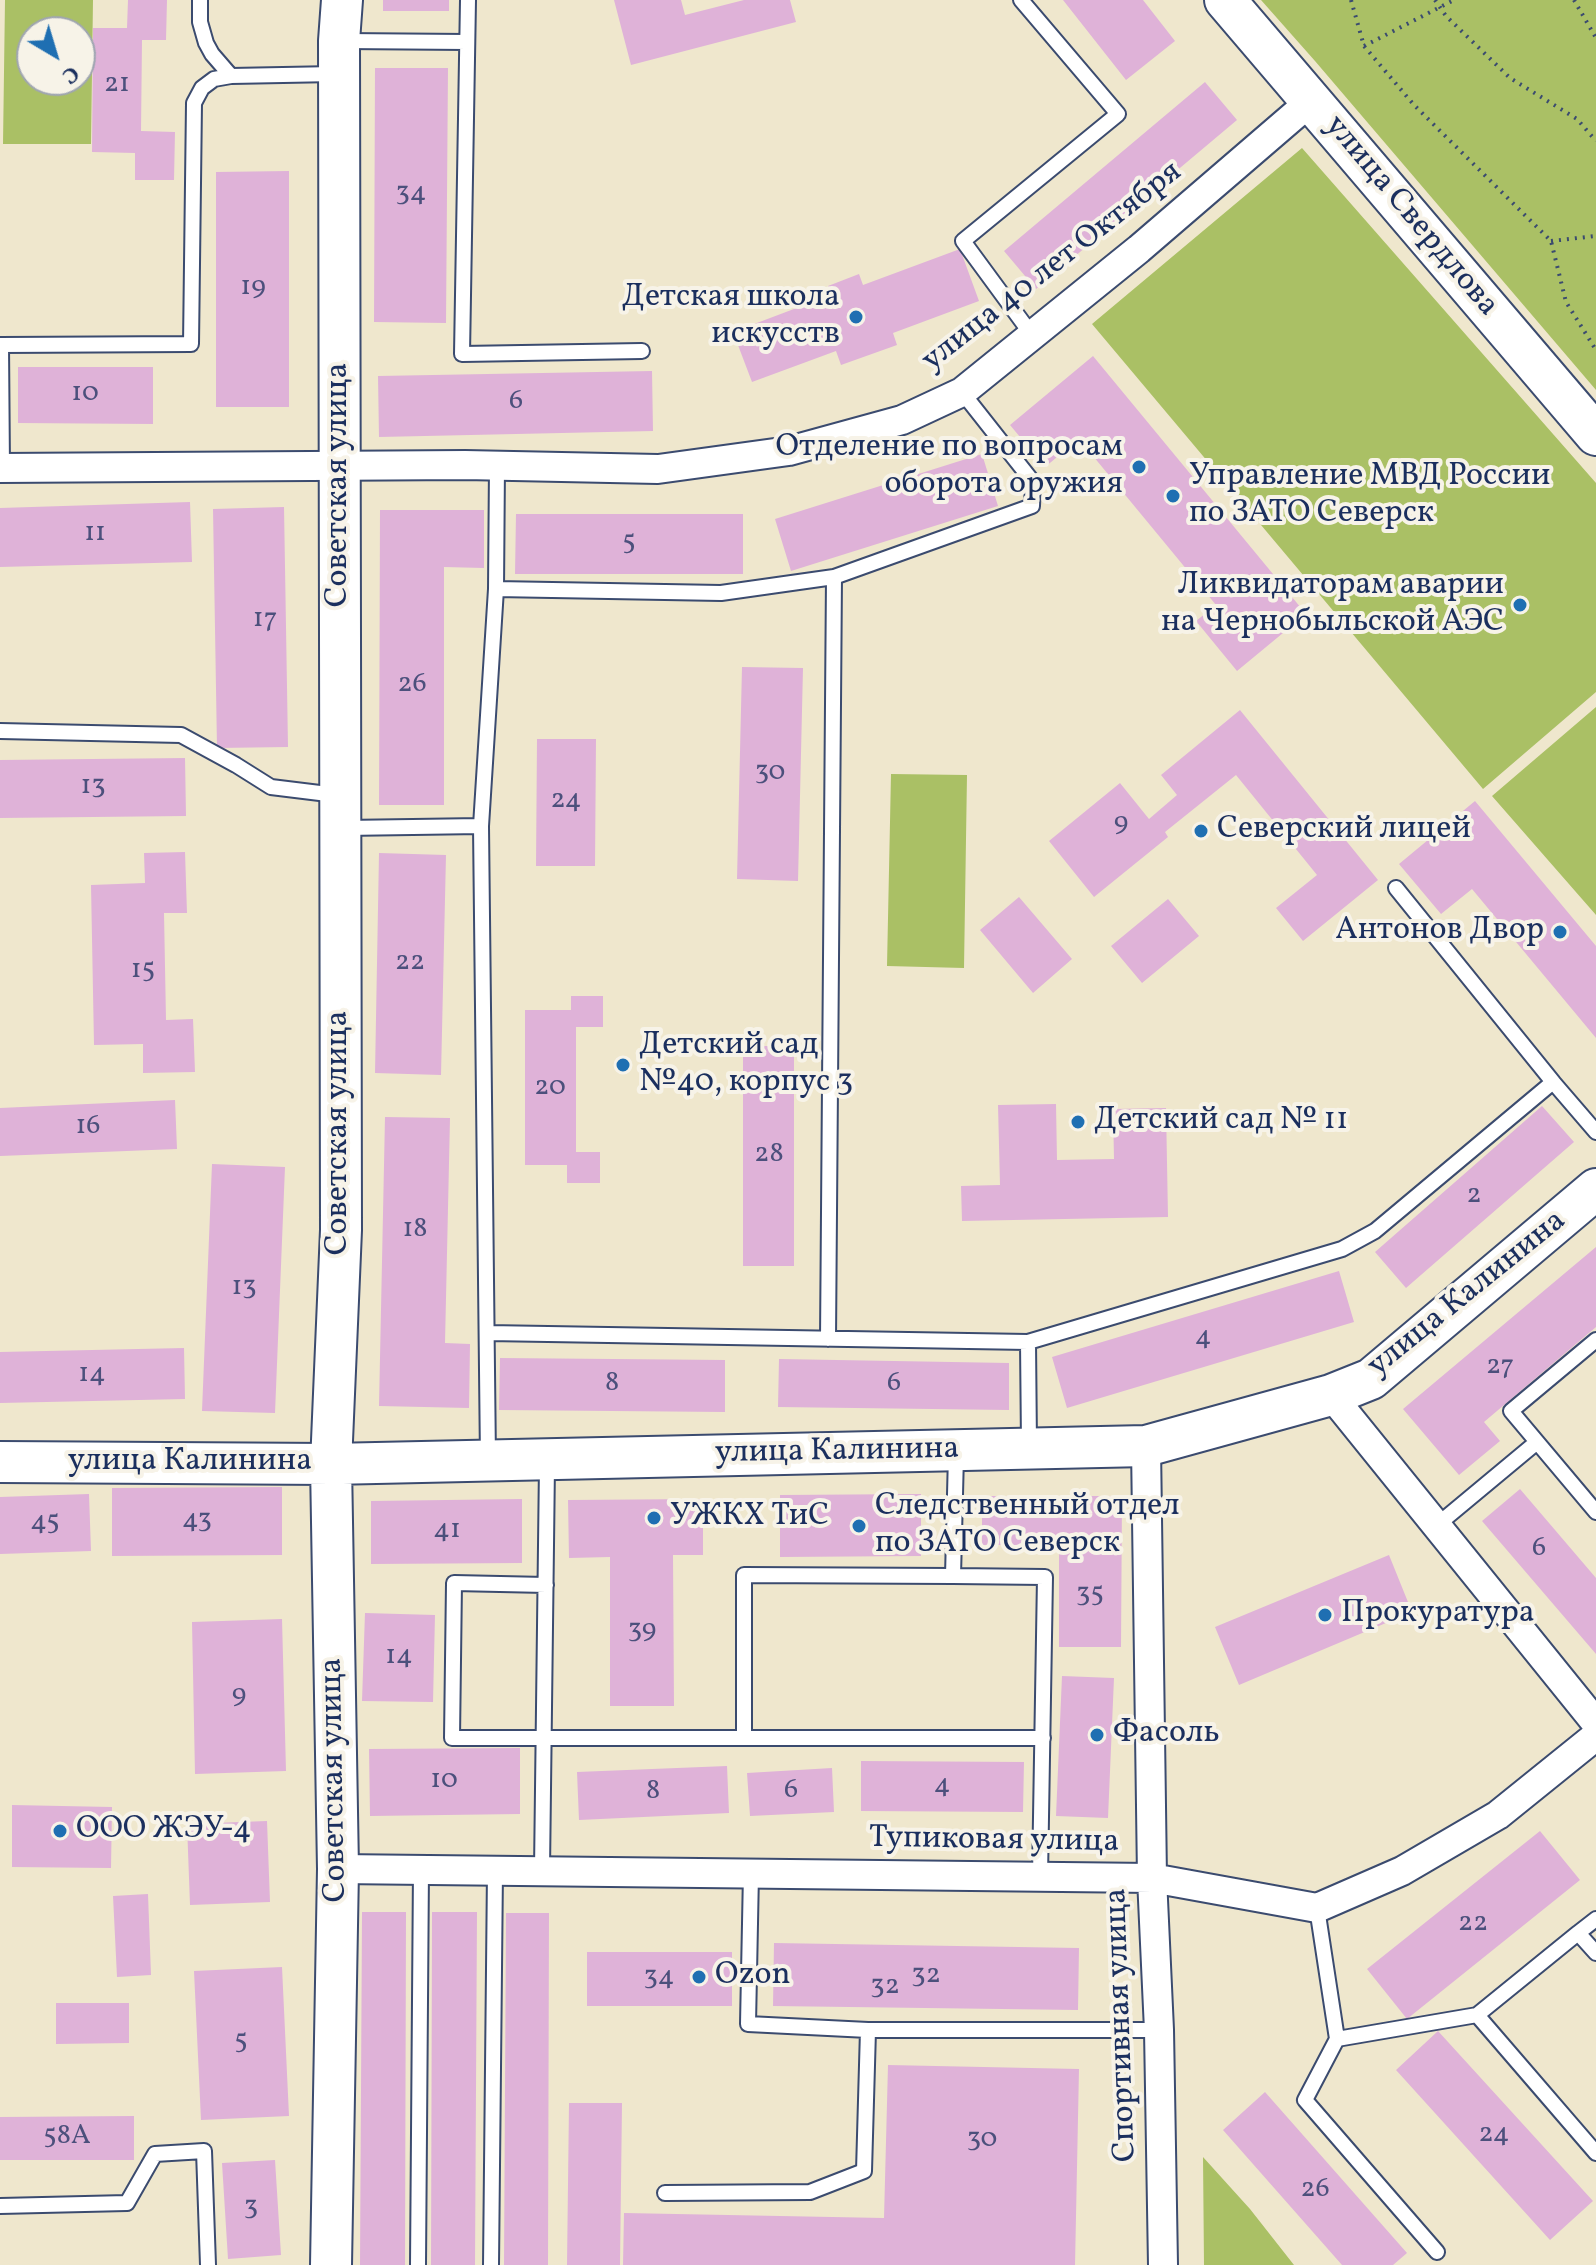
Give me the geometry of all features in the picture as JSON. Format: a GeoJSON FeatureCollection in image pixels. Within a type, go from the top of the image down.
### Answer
{"type":"FeatureCollection","features":[{"type":"Feature","properties":{"kind":"street","name":"Советская улица"},"geometry":{"type":"LineString","coordinates":[[331,2265],[338,1869],[331,1464],[341,1230],[342,0]]}},
{"type":"Feature","properties":{"kind":"street","name":"улица Свердлова"},"geometry":{"type":"LineString","coordinates":[[1225,0],[1596,435]]}},
{"type":"Feature","properties":{"kind":"street","name":"улица 40 лет Октября"},"geometry":{"type":"LineString","coordinates":[[1,468],[497,465],[658,469],[789,451],[902,420],[962,392],[1139,249],[1311,101]]}},
{"type":"Feature","properties":{"kind":"street","name":"улица Калинина"},"geometry":{"type":"LineString","coordinates":[[0,1462],[331,1464],[1146,1446],[1331,1395],[1371,1379],[1596,1189]]}},
{"type":"Feature","properties":{"kind":"street"},"geometry":{"type":"LineString","coordinates":[[1331,1395],[1596,1723]]}},
{"type":"Feature","properties":{"kind":"street","name":"Спортивная улица"},"geometry":{"type":"LineString","coordinates":[[1146,1446],[1152,1878],[1159,2030],[1163,2265]]}},
{"type":"Feature","properties":{"kind":"street"},"geometry":{"type":"LineString","coordinates":[[1317,1908],[1402,1871],[1498,1815],[1596,1736]]}},
{"type":"Feature","properties":{"kind":"street","name":"Тупиковая улица"},"geometry":{"type":"LineString","coordinates":[[338,1869],[1152,1878],[1317,1908]]}},
{"type":"Feature","properties":{"kind":"lane"},"geometry":{"type":"LineString","coordinates":[[200,0],[200,22],[206,43],[231,76]]}},
{"type":"Feature","properties":{"kind":"lane"},"geometry":{"type":"LineString","coordinates":[[468,0],[462,354],[642,351]]}},
{"type":"Feature","properties":{"kind":"lane"},"geometry":{"type":"LineString","coordinates":[[1021,0],[1118,114],[963,241],[1032,335]]}},
{"type":"Feature","properties":{"kind":"lane"},"geometry":{"type":"LineString","coordinates":[[1,468],[1,345],[191,344],[194,103],[202,88],[214,79],[231,76],[467,42]]}},
{"type":"Feature","properties":{"kind":"lane"},"geometry":{"type":"LineString","coordinates":[[496,589],[721,593],[834,577],[1032,506],[1033,482],[962,392]]}},
{"type":"Feature","properties":{"kind":"lane"},"geometry":{"type":"LineString","coordinates":[[488,1460],[481,826],[496,589],[497,465]]}},
{"type":"Feature","properties":{"kind":"lane"},"geometry":{"type":"LineString","coordinates":[[828,1339],[834,577]]}},
{"type":"Feature","properties":{"kind":"lane"},"geometry":{"type":"LineString","coordinates":[[0,731],[181,735],[271,787],[340,811],[481,826]]}},
{"type":"Feature","properties":{"kind":"lane"},"geometry":{"type":"LineString","coordinates":[[1396,888],[1596,1132]]}},
{"type":"Feature","properties":{"kind":"lane"},"geometry":{"type":"LineString","coordinates":[[488,1333],[1028,1342],[1342,1249],[1375,1231],[1553,1082]]}},
{"type":"Feature","properties":{"kind":"lane"},"geometry":{"type":"LineString","coordinates":[[1596,1340],[1511,1411],[1596,1512]]}},
{"type":"Feature","properties":{"kind":"lane"},"geometry":{"type":"LineString","coordinates":[[1028,1342],[1029,1449]]}},
{"type":"Feature","properties":{"kind":"lane"},"geometry":{"type":"LineString","coordinates":[[1436,1526],[1537,1442]]}},
{"type":"Feature","properties":{"kind":"lane"},"geometry":{"type":"LineString","coordinates":[[953,1576],[957,1450]]}},
{"type":"Feature","properties":{"kind":"lane"},"geometry":{"type":"LineString","coordinates":[[542,1870],[547,1459]]}},
{"type":"Feature","properties":{"kind":"lane"},"geometry":{"type":"LineString","coordinates":[[744,1736],[744,1575],[1045,1577],[1040,1877]]}},
{"type":"Feature","properties":{"kind":"lane"},"geometry":{"type":"LineString","coordinates":[[546,1585],[454,1583],[452,1738],[1043,1738]]}},
{"type":"Feature","properties":{"kind":"lane"},"geometry":{"type":"LineString","coordinates":[[418,2265],[421,1868]]}},
{"type":"Feature","properties":{"kind":"lane"},"geometry":{"type":"LineString","coordinates":[[491,2265],[495,1870]]}},
{"type":"Feature","properties":{"kind":"lane"},"geometry":{"type":"LineString","coordinates":[[751,1873],[748,2024],[868,2030],[1159,2030]]}},
{"type":"Feature","properties":{"kind":"lane"},"geometry":{"type":"LineString","coordinates":[[1317,1908],[1337,2039],[1305,2100],[1437,2252]]}},
{"type":"Feature","properties":{"kind":"lane"},"geometry":{"type":"LineString","coordinates":[[1337,2039],[1477,2015],[1596,1919]]}},
{"type":"Feature","properties":{"kind":"lane"},"geometry":{"type":"LineString","coordinates":[[1578,1933],[1596,1953]]}},
{"type":"Feature","properties":{"kind":"lane"},"geometry":{"type":"LineString","coordinates":[[1477,2015],[1596,2153]]}},
{"type":"Feature","properties":{"kind":"lane"},"geometry":{"type":"LineString","coordinates":[[665,2193],[810,2192],[864,2171],[868,2030]]}},
{"type":"Feature","properties":{"kind":"lane"},"geometry":{"type":"LineString","coordinates":[[0,2206],[127,2203],[155,2154],[204,2151],[208,2265]]}},
{"type":"Feature","properties":{"kind":"path"},"geometry":{"type":"LineString","coordinates":[[1351,0],[1364,46],[1414,105],[1551,241],[1566,302],[1596,350]]}},
{"type":"Feature","properties":{"kind":"path"},"geometry":{"type":"LineString","coordinates":[[1435,0],[1446,16],[1510,78],[1577,119],[1596,141]]}},
{"type":"Feature","properties":{"kind":"path"},"geometry":{"type":"LineString","coordinates":[[1364,46],[1454,0]]}},
{"type":"Feature","properties":{"kind":"path"},"geometry":{"type":"LineString","coordinates":[[1574,0],[1596,39]]}},
{"type":"Feature","properties":{"kind":"path"},"geometry":{"type":"LineString","coordinates":[[1551,241],[1596,236]]}},
{"type":"Feature","properties":{"kind":"green space"},"geometry":{"type":"Polygon","coordinates":[[[5,0],[93,0],[93,16],[16,16],[16,96],[92,96],[91,144],[3,144],[5,0]]]}},
{"type":"Feature","properties":{"kind":"green space"},"geometry":{"type":"Polygon","coordinates":[[[1261,0],[1596,0],[1596,390],[1315,61],[1261,0]]]}},
{"type":"Feature","properties":{"kind":"green space"},"geometry":{"type":"Polygon","coordinates":[[[1302,148],[1596,483],[1596,692],[1483,789],[1092,324],[1302,148]]]}},
{"type":"Feature","properties":{"kind":"green space"},"geometry":{"type":"Polygon","coordinates":[[[1596,707],[1596,915],[1492,796],[1596,707]]]}},
{"type":"Feature","properties":{"kind":"green space"},"geometry":{"type":"Polygon","coordinates":[[[891,774],[967,775],[964,968],[887,966],[891,774]]]}},
{"type":"Feature","properties":{"kind":"green space"},"geometry":{"type":"Polygon","coordinates":[[[1203,2157],[1250,2209],[1294,2265],[1204,2265],[1203,2157]]]}},
{"type":"Feature","properties":{"kind":"building"},"geometry":{"type":"Polygon","coordinates":[[[128,0],[167,0],[166,40],[142,40],[141,131],[175,132],[174,180],[135,180],[135,153],[92,152],[96,28],[127,28],[128,0]]]}},
{"type":"Feature","properties":{"kind":"building"},"geometry":{"type":"Polygon","coordinates":[[[383,0],[449,0],[449,11],[383,11],[383,0]]]}},
{"type":"Feature","properties":{"kind":"building"},"geometry":{"type":"Polygon","coordinates":[[[614,0],[681,0],[685,15],[744,0],[790,0],[796,22],[631,65],[614,0]]]}},
{"type":"Feature","properties":{"kind":"building"},"geometry":{"type":"Polygon","coordinates":[[[1063,0],[1143,0],[1175,41],[1126,80],[1063,0]]]}},
{"type":"Feature","properties":{"kind":"building"},"geometry":{"type":"Polygon","coordinates":[[[375,68],[448,68],[446,323],[374,322],[375,68]]]}},
{"type":"Feature","properties":{"kind":"building"},"geometry":{"type":"Polygon","coordinates":[[[1205,82],[1237,120],[1036,289],[1004,251],[1205,82]]]}},
{"type":"Feature","properties":{"kind":"building"},"geometry":{"type":"Polygon","coordinates":[[[289,171],[289,407],[216,407],[216,172],[289,171]]]}},
{"type":"Feature","properties":{"kind":"building","name":"Детская школа искусств"},"geometry":{"type":"Polygon","coordinates":[[[960,249],[979,301],[893,333],[897,345],[841,365],[836,351],[752,382],[733,332],[831,295],[828,286],[859,274],[863,285],[960,249]]]}},
{"type":"Feature","properties":{"kind":"building"},"geometry":{"type":"Polygon","coordinates":[[[1093,356],[1306,614],[1237,671],[1196,621],[1216,605],[1079,439],[1045,467],[1010,425],[1093,356]]]}},
{"type":"Feature","properties":{"kind":"building"},"geometry":{"type":"Polygon","coordinates":[[[18,367],[153,367],[153,424],[18,423],[18,367]]]}},
{"type":"Feature","properties":{"kind":"building"},"geometry":{"type":"Polygon","coordinates":[[[652,371],[653,431],[379,437],[378,376],[652,371]]]}},
{"type":"Feature","properties":{"kind":"building"},"geometry":{"type":"Polygon","coordinates":[[[982,454],[998,506],[791,571],[775,519],[982,454]]]}},
{"type":"Feature","properties":{"kind":"building"},"geometry":{"type":"Polygon","coordinates":[[[190,502],[192,562],[0,567],[0,508],[190,502]]]}},
{"type":"Feature","properties":{"kind":"building"},"geometry":{"type":"Polygon","coordinates":[[[284,507],[288,747],[217,748],[213,509],[284,507]]]}},
{"type":"Feature","properties":{"kind":"building"},"geometry":{"type":"Polygon","coordinates":[[[380,510],[484,510],[484,568],[444,567],[444,805],[379,805],[380,510]]]}},
{"type":"Feature","properties":{"kind":"building"},"geometry":{"type":"Polygon","coordinates":[[[516,514],[743,514],[743,574],[515,574],[516,514]]]}},
{"type":"Feature","properties":{"kind":"building"},"geometry":{"type":"Polygon","coordinates":[[[742,667],[803,668],[798,881],[737,879],[742,667]]]}},
{"type":"Feature","properties":{"kind":"building"},"geometry":{"type":"Polygon","coordinates":[[[1240,710],[1378,880],[1303,941],[1276,908],[1317,875],[1236,775],[1165,832],[1168,837],[1094,897],[1049,841],[1120,783],[1149,819],[1177,795],[1161,775],[1240,710]]]}},
{"type":"Feature","properties":{"kind":"building"},"geometry":{"type":"Polygon","coordinates":[[[537,739],[596,739],[595,866],[536,866],[537,739]]]}},
{"type":"Feature","properties":{"kind":"building"},"geometry":{"type":"Polygon","coordinates":[[[185,758],[186,816],[0,818],[0,760],[185,758]]]}},
{"type":"Feature","properties":{"kind":"building"},"geometry":{"type":"Polygon","coordinates":[[[1475,801],[1596,946],[1596,1038],[1472,889],[1441,914],[1399,864],[1475,801]]]}},
{"type":"Feature","properties":{"kind":"building"},"geometry":{"type":"Polygon","coordinates":[[[185,852],[187,913],[164,913],[166,1020],[193,1019],[195,1072],[143,1073],[143,1044],[94,1045],[91,885],[145,883],[144,853],[185,852]]]}},
{"type":"Feature","properties":{"kind":"building"},"geometry":{"type":"Polygon","coordinates":[[[379,853],[446,855],[441,1075],[375,1073],[379,853]]]}},
{"type":"Feature","properties":{"kind":"building"},"geometry":{"type":"Polygon","coordinates":[[[1019,897],[1072,959],[1033,993],[980,930],[1019,897]]]}},
{"type":"Feature","properties":{"kind":"building"},"geometry":{"type":"Polygon","coordinates":[[[1168,899],[1199,936],[1142,983],[1111,946],[1168,899]]]}},
{"type":"Feature","properties":{"kind":"building"},"geometry":{"type":"Polygon","coordinates":[[[571,996],[603,996],[603,1027],[576,1027],[576,1152],[600,1152],[600,1183],[567,1183],[567,1165],[525,1165],[525,1010],[571,1010],[571,996]]]}},
{"type":"Feature","properties":{"kind":"building"},"geometry":{"type":"Polygon","coordinates":[[[743,1046],[794,1046],[794,1266],[743,1266],[743,1046]]]}},
{"type":"Feature","properties":{"kind":"building"},"geometry":{"type":"Polygon","coordinates":[[[175,1100],[177,1149],[0,1156],[0,1108],[175,1100]]]}},
{"type":"Feature","properties":{"kind":"building"},"geometry":{"type":"Polygon","coordinates":[[[1056,1104],[1057,1160],[1114,1159],[1113,1109],[1166,1108],[1168,1217],[962,1221],[961,1186],[1000,1185],[998,1105],[1056,1104]]]}},
{"type":"Feature","properties":{"kind":"building"},"geometry":{"type":"Polygon","coordinates":[[[1542,1106],[1574,1142],[1406,1288],[1375,1252],[1542,1106]]]}},
{"type":"Feature","properties":{"kind":"building"},"geometry":{"type":"Polygon","coordinates":[[[385,1117],[450,1118],[445,1343],[470,1344],[469,1408],[379,1406],[385,1117]]]}},
{"type":"Feature","properties":{"kind":"building"},"geometry":{"type":"Polygon","coordinates":[[[212,1164],[285,1167],[275,1413],[202,1411],[212,1164]]]}},
{"type":"Feature","properties":{"kind":"building"},"geometry":{"type":"Polygon","coordinates":[[[1596,1247],[1596,1327],[1484,1422],[1500,1441],[1459,1475],[1403,1409],[1596,1247]]]}},
{"type":"Feature","properties":{"kind":"building"},"geometry":{"type":"Polygon","coordinates":[[[1339,1271],[1354,1322],[1067,1408],[1052,1357],[1339,1271]]]}},
{"type":"Feature","properties":{"kind":"building"},"geometry":{"type":"Polygon","coordinates":[[[184,1348],[185,1399],[0,1403],[0,1352],[184,1348]]]}},
{"type":"Feature","properties":{"kind":"building"},"geometry":{"type":"Polygon","coordinates":[[[500,1358],[725,1360],[725,1412],[499,1410],[500,1358]]]}},
{"type":"Feature","properties":{"kind":"building"},"geometry":{"type":"Polygon","coordinates":[[[779,1359],[1009,1363],[1009,1410],[778,1407],[779,1359]]]}},
{"type":"Feature","properties":{"kind":"building"},"geometry":{"type":"Polygon","coordinates":[[[282,1487],[282,1555],[112,1556],[112,1488],[282,1487]]]}},
{"type":"Feature","properties":{"kind":"building"},"geometry":{"type":"Polygon","coordinates":[[[1520,1489],[1596,1578],[1596,1654],[1482,1521],[1520,1489]]]}},
{"type":"Feature","properties":{"kind":"building"},"geometry":{"type":"Polygon","coordinates":[[[89,1494],[91,1551],[0,1554],[0,1497],[89,1494]]]}},
{"type":"Feature","properties":{"kind":"building"},"geometry":{"type":"Polygon","coordinates":[[[921,1494],[921,1556],[780,1557],[780,1495],[921,1494]]]}},
{"type":"Feature","properties":{"kind":"building"},"geometry":{"type":"Polygon","coordinates":[[[982,1496],[1122,1496],[1121,1647],[1059,1647],[1059,1545],[982,1545],[982,1496]]]}},
{"type":"Feature","properties":{"kind":"building"},"geometry":{"type":"Polygon","coordinates":[[[522,1499],[522,1563],[371,1564],[371,1501],[522,1499]]]}},
{"type":"Feature","properties":{"kind":"building"},"geometry":{"type":"Polygon","coordinates":[[[703,1499],[703,1555],[673,1555],[674,1706],[610,1706],[610,1557],[569,1558],[568,1500],[703,1499]]]}},
{"type":"Feature","properties":{"kind":"building"},"geometry":{"type":"Polygon","coordinates":[[[1389,1555],[1412,1612],[1239,1685],[1215,1627],[1389,1555]]]}},
{"type":"Feature","properties":{"kind":"building"},"geometry":{"type":"Polygon","coordinates":[[[365,1613],[435,1615],[433,1702],[362,1701],[365,1613]]]}},
{"type":"Feature","properties":{"kind":"building"},"geometry":{"type":"Polygon","coordinates":[[[282,1619],[286,1771],[195,1774],[192,1622],[282,1619]]]}},
{"type":"Feature","properties":{"kind":"building"},"geometry":{"type":"Polygon","coordinates":[[[1062,1676],[1114,1678],[1108,1818],[1056,1816],[1062,1676]]]}},
{"type":"Feature","properties":{"kind":"building"},"geometry":{"type":"Polygon","coordinates":[[[520,1748],[520,1814],[370,1816],[369,1749],[520,1748]]]}},
{"type":"Feature","properties":{"kind":"building"},"geometry":{"type":"Polygon","coordinates":[[[861,1761],[1024,1762],[1023,1812],[861,1811],[861,1761]]]}},
{"type":"Feature","properties":{"kind":"building"},"geometry":{"type":"Polygon","coordinates":[[[727,1766],[729,1813],[579,1820],[577,1772],[727,1766]]]}},
{"type":"Feature","properties":{"kind":"building"},"geometry":{"type":"Polygon","coordinates":[[[832,1768],[834,1812],[750,1816],[747,1773],[832,1768]]]}},
{"type":"Feature","properties":{"kind":"building"},"geometry":{"type":"Polygon","coordinates":[[[12,1805],[112,1807],[111,1868],[12,1867],[12,1805]]]}},
{"type":"Feature","properties":{"kind":"building"},"geometry":{"type":"Polygon","coordinates":[[[267,1821],[270,1902],[190,1905],[187,1824],[267,1821]]]}},
{"type":"Feature","properties":{"kind":"building"},"geometry":{"type":"Polygon","coordinates":[[[1540,1831],[1580,1880],[1407,2019],[1367,1969],[1540,1831]]]}},
{"type":"Feature","properties":{"kind":"building"},"geometry":{"type":"Polygon","coordinates":[[[148,1894],[151,1975],[117,1977],[113,1896],[148,1894]]]}},
{"type":"Feature","properties":{"kind":"building"},"geometry":{"type":"Polygon","coordinates":[[[362,1912],[406,1912],[405,2265],[360,2265],[362,1912]]]}},
{"type":"Feature","properties":{"kind":"building"},"geometry":{"type":"Polygon","coordinates":[[[432,1912],[477,1912],[475,2265],[431,2265],[432,1912]]]}},
{"type":"Feature","properties":{"kind":"building"},"geometry":{"type":"Polygon","coordinates":[[[506,1913],[549,1913],[548,2265],[504,2265],[506,1913]]]}},
{"type":"Feature","properties":{"kind":"building"},"geometry":{"type":"Polygon","coordinates":[[[774,1943],[1079,1948],[1078,2010],[773,2006],[774,1943]]]}},
{"type":"Feature","properties":{"kind":"building"},"geometry":{"type":"Polygon","coordinates":[[[587,1952],[732,1952],[732,2006],[587,2006],[587,1952]]]}},
{"type":"Feature","properties":{"kind":"building"},"geometry":{"type":"Polygon","coordinates":[[[282,1967],[289,2116],[201,2120],[194,1971],[282,1967]]]}},
{"type":"Feature","properties":{"kind":"building"},"geometry":{"type":"Polygon","coordinates":[[[56,2003],[129,2003],[129,2043],[56,2044],[56,2003]]]}},
{"type":"Feature","properties":{"kind":"building"},"geometry":{"type":"Polygon","coordinates":[[[1438,2031],[1593,2201],[1550,2240],[1396,2070],[1438,2031]]]}},
{"type":"Feature","properties":{"kind":"building"},"geometry":{"type":"Polygon","coordinates":[[[888,2065],[1079,2069],[1075,2265],[623,2265],[624,2213],[884,2218],[888,2065]]]}},
{"type":"Feature","properties":{"kind":"building"},"geometry":{"type":"Polygon","coordinates":[[[1265,2092],[1407,2253],[1393,2265],[1342,2265],[1223,2130],[1265,2092]]]}},
{"type":"Feature","properties":{"kind":"building"},"geometry":{"type":"Polygon","coordinates":[[[569,2103],[622,2103],[620,2265],[567,2265],[569,2103]]]}},
{"type":"Feature","properties":{"kind":"building"},"geometry":{"type":"Polygon","coordinates":[[[134,2116],[134,2160],[0,2160],[0,2117],[134,2116]]]}},
{"type":"Feature","properties":{"kind":"building"},"geometry":{"type":"Polygon","coordinates":[[[275,2160],[281,2255],[228,2259],[222,2163],[275,2160]]]}},
{"type":"Feature","properties":{"kind":"place","name":"Детская школа искусств"},"geometry":{"type":"Point","coordinates":[856,317]}},
{"type":"Feature","properties":{"kind":"place","name":"Отделение по вопросам оборота оружия"},"geometry":{"type":"Point","coordinates":[1139,467]}},
{"type":"Feature","properties":{"kind":"place","name":"Управление МВД России по ЗАТО Северск"},"geometry":{"type":"Point","coordinates":[1173,496]}},
{"type":"Feature","properties":{"kind":"place","name":"Ликвидаторам аварии на Чернобыльской АЭС"},"geometry":{"type":"Point","coordinates":[1520,605]}},
{"type":"Feature","properties":{"kind":"place","name":"Северский лицей"},"geometry":{"type":"Point","coordinates":[1201,831]}},
{"type":"Feature","properties":{"kind":"place","name":"Антонов Двор"},"geometry":{"type":"Point","coordinates":[1560,932]}},
{"type":"Feature","properties":{"kind":"place","name":"Детский сад №40, корпус 3"},"geometry":{"type":"Point","coordinates":[623,1065]}},
{"type":"Feature","properties":{"kind":"place","name":"Детский сад № 11"},"geometry":{"type":"Point","coordinates":[1078,1122]}},
{"type":"Feature","properties":{"kind":"place","name":"УЖКХ ТиС"},"geometry":{"type":"Point","coordinates":[654,1518]}},
{"type":"Feature","properties":{"kind":"place","name":"Следственный отдел по ЗАТО Северск"},"geometry":{"type":"Point","coordinates":[859,1526]}},
{"type":"Feature","properties":{"kind":"place","name":"Прокуратура"},"geometry":{"type":"Point","coordinates":[1325,1615]}},
{"type":"Feature","properties":{"kind":"place","name":"Фасоль"},"geometry":{"type":"Point","coordinates":[1097,1735]}},
{"type":"Feature","properties":{"kind":"place","name":"ООО ЖЭУ-4"},"geometry":{"type":"Point","coordinates":[60,1831]}},
{"type":"Feature","properties":{"kind":"place","name":"Ozon"},"geometry":{"type":"Point","coordinates":[699,1977]}}]}
